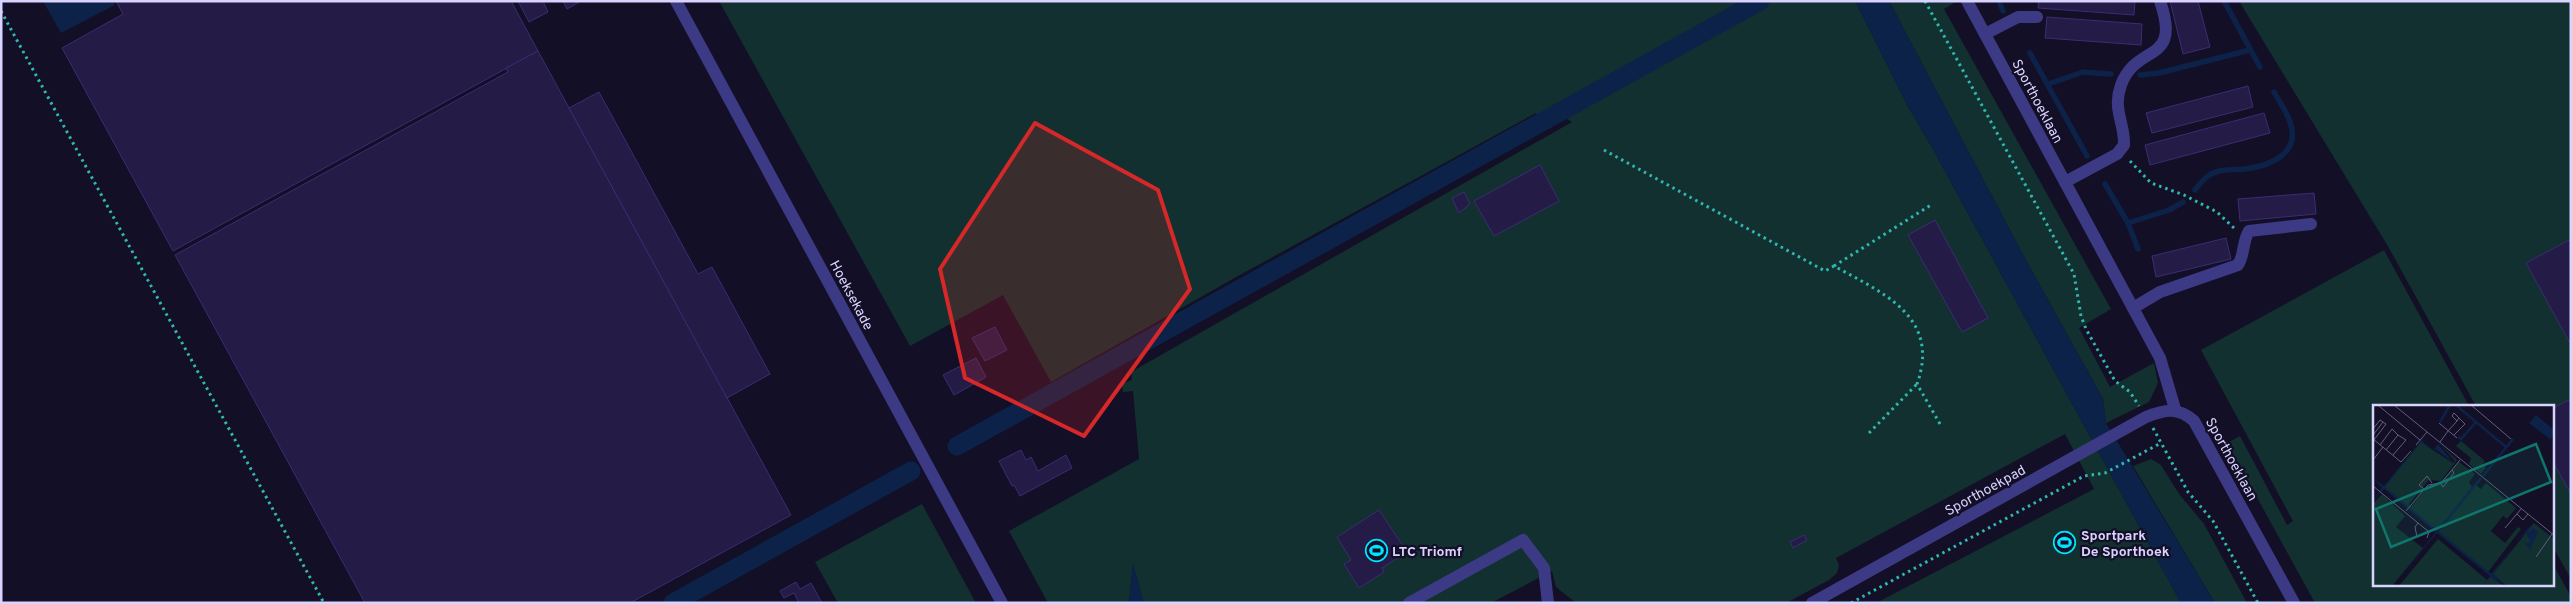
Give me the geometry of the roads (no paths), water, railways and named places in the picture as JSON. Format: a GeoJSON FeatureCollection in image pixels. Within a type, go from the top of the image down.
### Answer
{"type":"FeatureCollection","features":[{"type":"Feature","properties":{"kind":"street","name":"Hoeksekade"},"geometry":{"type":"LineString","coordinates":[[676,1],[1002,603]]}},
{"type":"Feature","properties":{"kind":"street","name":"Sporthoeklaan"},"geometry":{"type":"LineString","coordinates":[[1967,1],[2160,358],[2175,409],[2185,413],[2194,421],[2294,603]]}},
{"type":"Feature","properties":{"kind":"street"},"geometry":{"type":"LineString","coordinates":[[2065,182],[2121,150],[2124,145],[2125,137],[2118,117],[2117,100],[2128,71],[2164,43],[2167,35],[2160,1]]}},
{"type":"Feature","properties":{"kind":"street"},"geometry":{"type":"LineString","coordinates":[[1985,34],[2018,16],[2037,17]]}},
{"type":"Feature","properties":{"kind":"street"},"geometry":{"type":"LineString","coordinates":[[2133,308],[2160,292],[2238,265],[2243,256],[2244,239],[2250,232],[2310,224]]}},
{"type":"Feature","properties":{"kind":"street","name":"Sporthoekpad"},"geometry":{"type":"LineString","coordinates":[[1812,603],[2146,417],[2175,409]]}},
{"type":"Feature","properties":{"kind":"street"},"geometry":{"type":"LineString","coordinates":[[1409,603],[1523,540],[1544,568],[1548,603]]}},
{"type":"Feature","properties":{"kind":"water"},"geometry":{"type":"Polygon","coordinates":[[[43,1],[113,1],[115,5],[61,33],[43,1]]]}},
{"type":"Feature","properties":{"kind":"water"},"geometry":{"type":"Polygon","coordinates":[[[1855,1],[1889,1],[2022,253],[2103,399],[2106,423],[2215,603],[2181,603],[1907,105],[1855,1]]]}},
{"type":"Feature","properties":{"kind":"water"},"geometry":{"type":"Polygon","coordinates":[[[1133,563],[1144,603],[1129,603],[1133,563]]]}},
{"type":"Feature","properties":{"kind":"waterway"},"geometry":{"type":"LineString","coordinates":[[957,446],[1760,1]]}},
{"type":"Feature","properties":{"kind":"waterway"},"geometry":{"type":"LineString","coordinates":[[2224,1],[2260,67]]}},
{"type":"Feature","properties":{"kind":"waterway"},"geometry":{"type":"LineString","coordinates":[[2000,4],[2003,11]]}},
{"type":"Feature","properties":{"kind":"waterway"},"geometry":{"type":"LineString","coordinates":[[2140,75],[2159,73],[2250,50]]}},
{"type":"Feature","properties":{"kind":"waterway"},"geometry":{"type":"LineString","coordinates":[[2030,53],[2087,156]]}},
{"type":"Feature","properties":{"kind":"waterway"},"geometry":{"type":"LineString","coordinates":[[2048,84],[2083,72],[2111,74]]}},
{"type":"Feature","properties":{"kind":"waterway"},"geometry":{"type":"LineString","coordinates":[[2195,190],[2212,173],[2265,165],[2274,161],[2287,150],[2291,142],[2292,133],[2290,122],[2274,92]]}},
{"type":"Feature","properties":{"kind":"waterway"},"geometry":{"type":"LineString","coordinates":[[2105,184],[2128,223],[2138,249]]}},
{"type":"Feature","properties":{"kind":"waterway"},"geometry":{"type":"LineString","coordinates":[[2128,223],[2169,210],[2183,202]]}},
{"type":"Feature","properties":{"kind":"waterway"},"geometry":{"type":"LineString","coordinates":[[673,603],[911,471]]}},
{"type":"Feature","properties":{"kind":"place","name":"Sportpark De Sporthoek"},"geometry":{"type":"Point","coordinates":[2065,543]}},
{"type":"Feature","properties":{"kind":"place","name":"LTC Triomf"},"geometry":{"type":"Point","coordinates":[1376,551]}}]}
